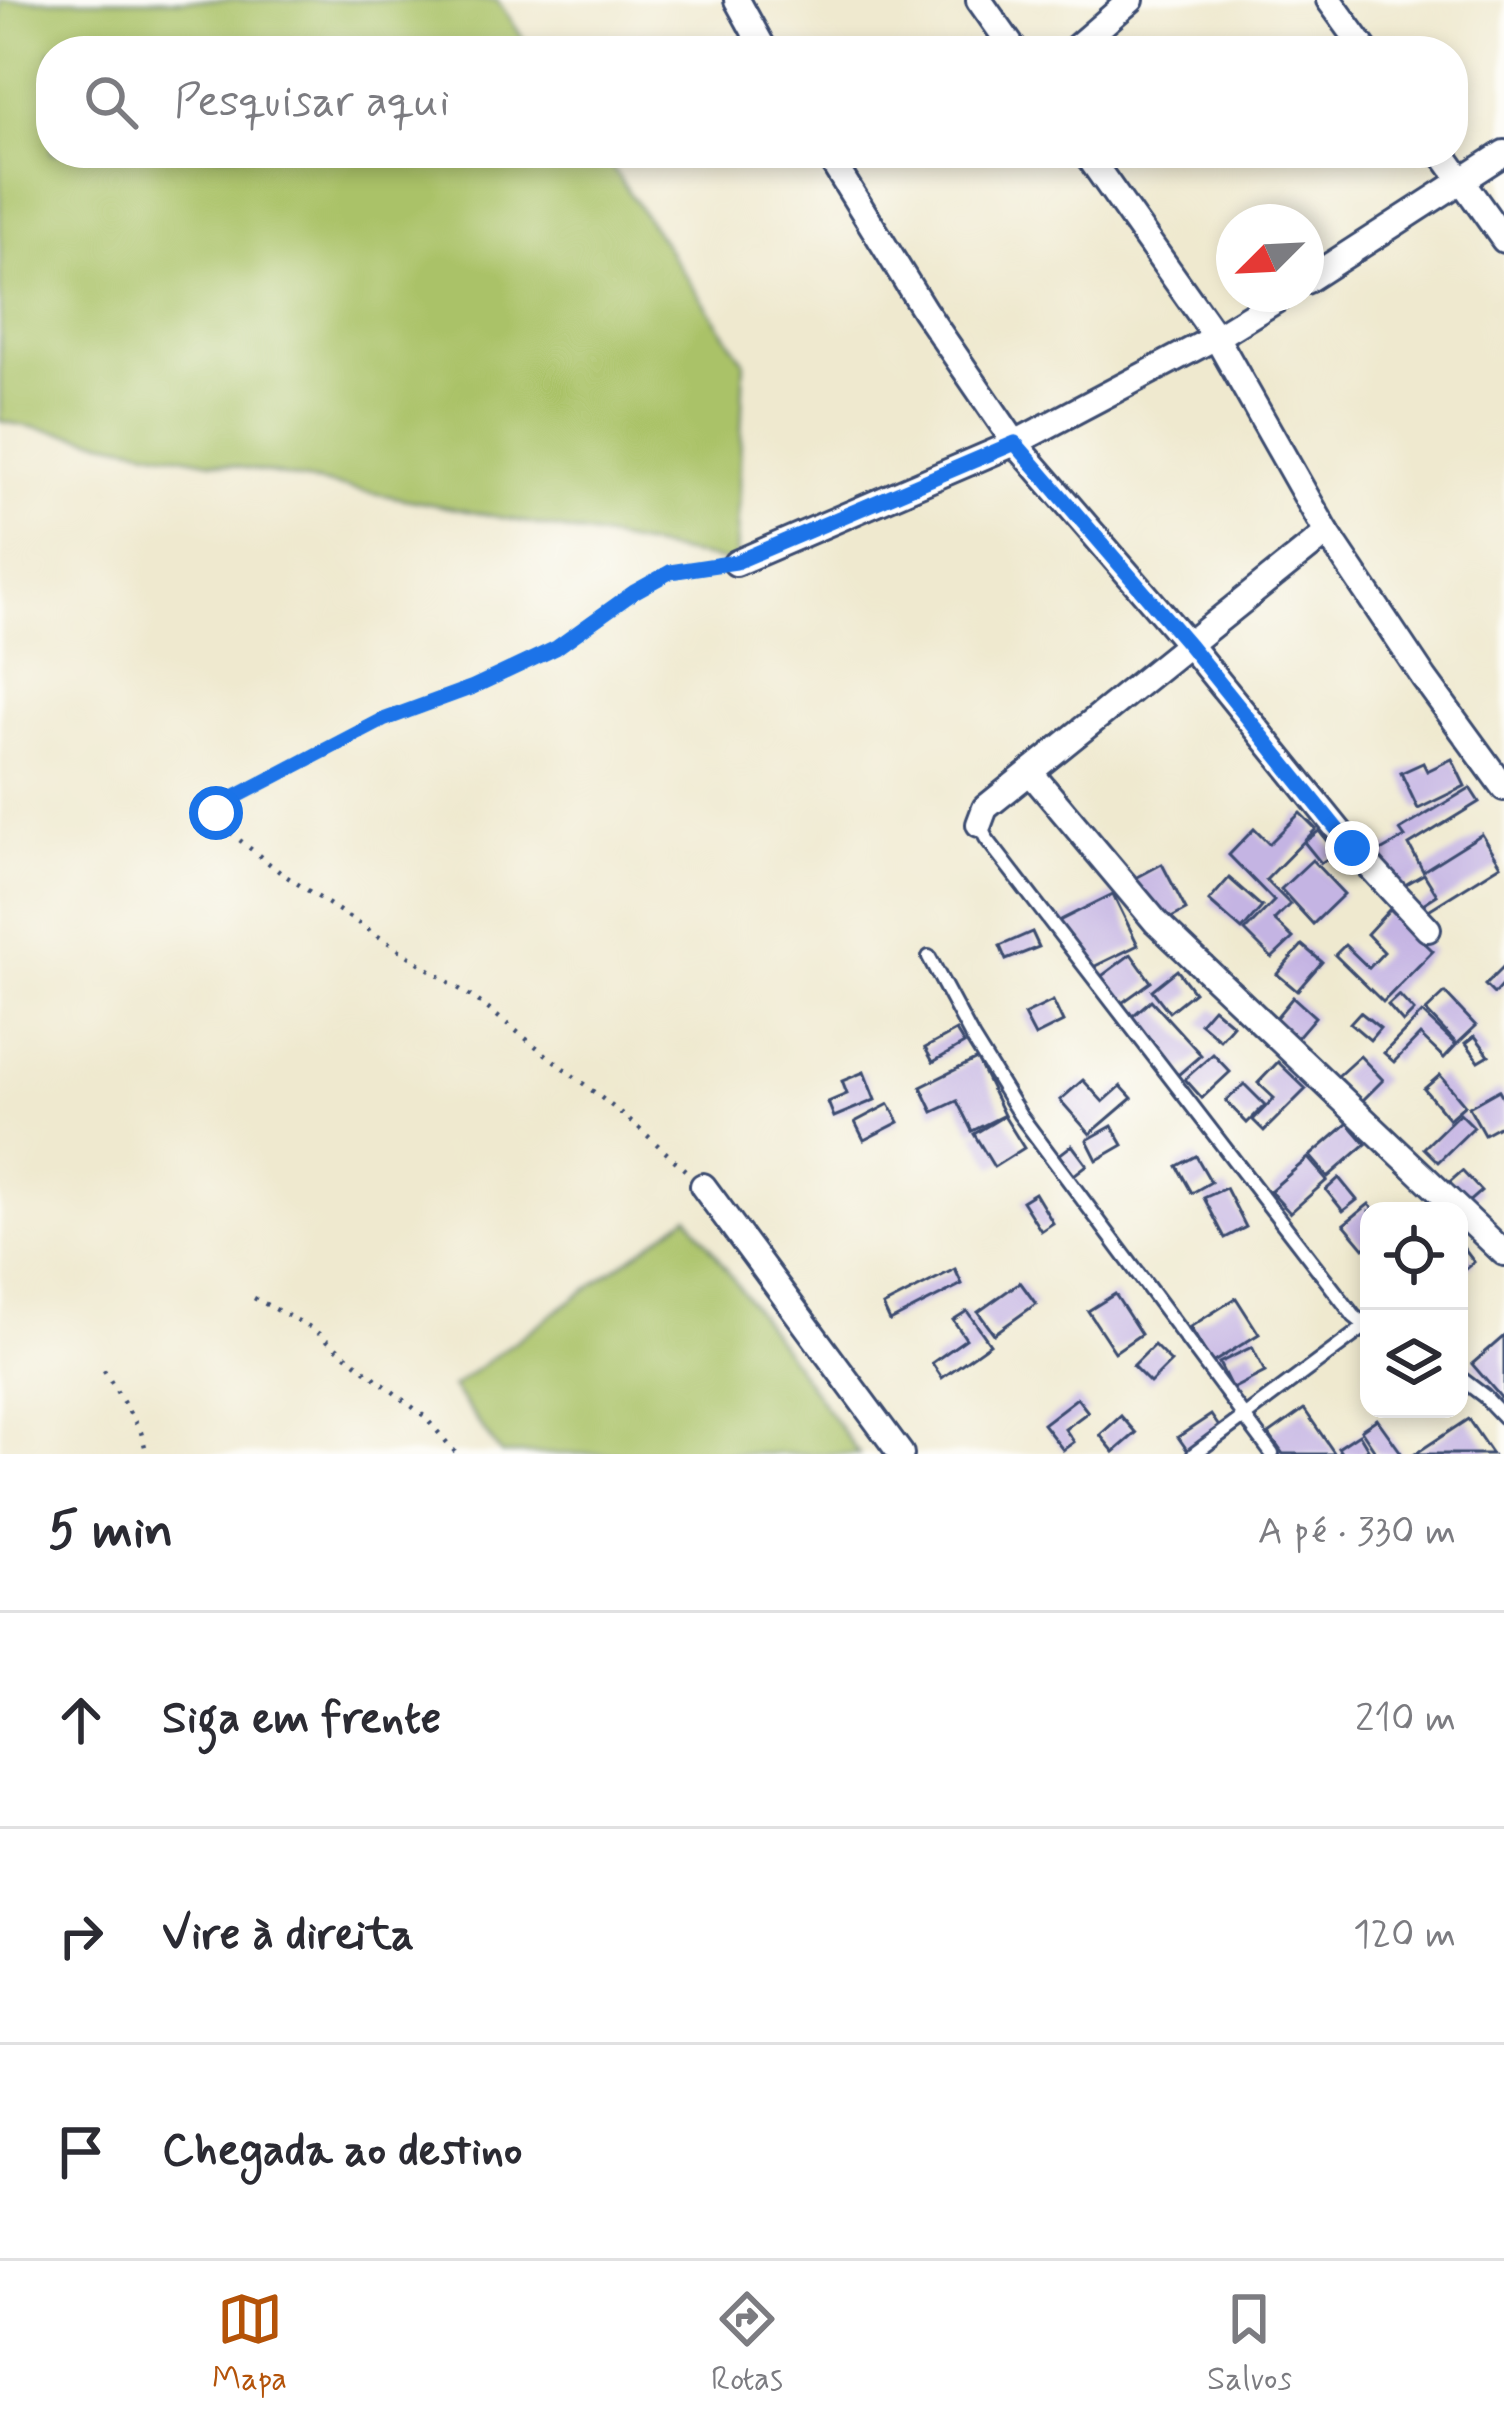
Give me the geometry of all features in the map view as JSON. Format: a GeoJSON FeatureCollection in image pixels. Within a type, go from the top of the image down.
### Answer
{"type":"FeatureCollection","features":[{"type":"Feature","properties":{"kind":"street"},"geometry":{"type":"LineString","coordinates":[[736,0],[756,36]]}},
{"type":"Feature","properties":{"kind":"street"},"geometry":{"type":"LineString","coordinates":[[979,0],[1004,36]]}},
{"type":"Feature","properties":{"kind":"street"},"geometry":{"type":"LineString","coordinates":[[1089,36],[1131,0]]}},
{"type":"Feature","properties":{"kind":"street"},"geometry":{"type":"LineString","coordinates":[[1328,0],[1355,36]]}},
{"type":"Feature","properties":{"kind":"street"},"geometry":{"type":"LineString","coordinates":[[1324,269],[1504,154]]}},
{"type":"Feature","properties":{"kind":"street"},"geometry":{"type":"LineString","coordinates":[[836,168],[924,310],[1015,443],[1189,645],[1352,848],[1428,929]]}},
{"type":"Feature","properties":{"kind":"street"},"geometry":{"type":"LineString","coordinates":[[1098,168],[1216,337],[1327,533],[1504,788]]}},
{"type":"Feature","properties":{"kind":"street"},"geometry":{"type":"LineString","coordinates":[[1453,168],[1504,240]]}},
{"type":"Feature","properties":{"kind":"street"},"geometry":{"type":"LineString","coordinates":[[736,562],[1015,443],[1257,312]]}},
{"type":"Feature","properties":{"kind":"street"},"geometry":{"type":"LineString","coordinates":[[980,824],[985,808],[1327,533]]}},
{"type":"Feature","properties":{"kind":"street"},"geometry":{"type":"LineString","coordinates":[[1030,772],[1156,922],[1504,1253]]}},
{"type":"Feature","properties":{"kind":"street"},"geometry":{"type":"LineString","coordinates":[[703,1186],[901,1454]]}},
{"type":"Feature","properties":{"kind":"lane"},"geometry":{"type":"LineString","coordinates":[[980,824],[986,838],[1360,1321]]}},
{"type":"Feature","properties":{"kind":"lane"},"geometry":{"type":"LineString","coordinates":[[929,957],[1020,1115],[1272,1454]]}},
{"type":"Feature","properties":{"kind":"lane"},"geometry":{"type":"LineString","coordinates":[[1194,1454],[1360,1333]]}},
{"type":"Feature","properties":{"kind":"lane"},"geometry":{"type":"LineString","coordinates":[[1468,1384],[1504,1417]]}},
{"type":"Feature","properties":{"kind":"path"},"geometry":{"type":"LineString","coordinates":[[703,1186],[636,1125],[478,1000],[281,873],[222,826],[216,813],[224,803],[383,720],[473,687],[556,648],[670,572],[736,562]]}},
{"type":"Feature","properties":{"kind":"path"},"geometry":{"type":"LineString","coordinates":[[254,1298],[310,1327],[424,1416],[457,1454]]}},
{"type":"Feature","properties":{"kind":"path"},"geometry":{"type":"LineString","coordinates":[[104,1370],[142,1432],[147,1454]]}},
{"type":"Feature","properties":{"kind":"green space"},"geometry":{"type":"Polygon","coordinates":[[[0,0],[497,0],[522,36],[36,36],[36,168],[612,168],[744,361],[736,563],[0,421],[0,0]]]}},
{"type":"Feature","properties":{"kind":"green space"},"geometry":{"type":"Polygon","coordinates":[[[688,1216],[859,1454],[501,1454],[452,1387],[688,1216]]]}},
{"type":"Feature","properties":{"kind":"building"},"geometry":{"type":"Polygon","coordinates":[[[1452,759],[1465,786],[1418,809],[1401,773],[1423,763],[1427,771],[1452,759]]]}},
{"type":"Feature","properties":{"kind":"building"},"geometry":{"type":"Polygon","coordinates":[[[1470,788],[1479,802],[1409,845],[1423,871],[1482,834],[1501,865],[1419,916],[1415,909],[1437,895],[1424,874],[1389,894],[1368,858],[1405,837],[1400,830],[1470,788]]]}},
{"type":"Feature","properties":{"kind":"building"},"geometry":{"type":"Polygon","coordinates":[[[1300,813],[1316,829],[1266,880],[1290,904],[1274,920],[1293,938],[1272,958],[1245,931],[1274,901],[1229,855],[1254,829],[1269,844],[1300,813]]]}},
{"type":"Feature","properties":{"kind":"building"},"geometry":{"type":"Polygon","coordinates":[[[1319,831],[1336,853],[1321,863],[1304,842],[1319,831]]]}},
{"type":"Feature","properties":{"kind":"building"},"geometry":{"type":"Polygon","coordinates":[[[1312,860],[1344,894],[1313,924],[1281,889],[1312,860]]]}},
{"type":"Feature","properties":{"kind":"building"},"geometry":{"type":"Polygon","coordinates":[[[1162,864],[1186,910],[1158,925],[1134,879],[1162,864]]]}},
{"type":"Feature","properties":{"kind":"building"},"geometry":{"type":"Polygon","coordinates":[[[1229,878],[1262,907],[1242,930],[1209,901],[1229,878]]]}},
{"type":"Feature","properties":{"kind":"building"},"geometry":{"type":"Polygon","coordinates":[[[1113,894],[1138,945],[1089,969],[1059,921],[1113,894]]]}},
{"type":"Feature","properties":{"kind":"building"},"geometry":{"type":"Polygon","coordinates":[[[1390,909],[1433,951],[1383,1002],[1335,955],[1345,945],[1369,968],[1384,952],[1367,934],[1390,909]]]}},
{"type":"Feature","properties":{"kind":"building"},"geometry":{"type":"Polygon","coordinates":[[[1032,932],[1039,947],[1006,960],[1000,946],[1032,932]]]}},
{"type":"Feature","properties":{"kind":"building"},"geometry":{"type":"Polygon","coordinates":[[[1302,945],[1322,962],[1297,991],[1277,974],[1302,945]]]}},
{"type":"Feature","properties":{"kind":"building"},"geometry":{"type":"Polygon","coordinates":[[[1131,954],[1151,982],[1119,1005],[1099,978],[1131,954]]]}},
{"type":"Feature","properties":{"kind":"building"},"geometry":{"type":"Polygon","coordinates":[[[1504,966],[1504,983],[1494,994],[1485,985],[1504,966]]]}},
{"type":"Feature","properties":{"kind":"building"},"geometry":{"type":"Polygon","coordinates":[[[1177,970],[1194,992],[1169,1012],[1152,990],[1177,970]]]}},
{"type":"Feature","properties":{"kind":"building"},"geometry":{"type":"Polygon","coordinates":[[[1445,993],[1476,1026],[1457,1044],[1426,1011],[1445,993]]]}},
{"type":"Feature","properties":{"kind":"building"},"geometry":{"type":"Polygon","coordinates":[[[1399,995],[1414,1011],[1403,1022],[1388,1005],[1399,995]]]}},
{"type":"Feature","properties":{"kind":"building"},"geometry":{"type":"Polygon","coordinates":[[[1293,997],[1315,1017],[1296,1039],[1274,1020],[1293,997]]]}},
{"type":"Feature","properties":{"kind":"building"},"geometry":{"type":"Polygon","coordinates":[[[1151,1000],[1201,1055],[1178,1075],[1128,1020],[1151,1000]]]}},
{"type":"Feature","properties":{"kind":"building"},"geometry":{"type":"Polygon","coordinates":[[[1053,1001],[1063,1022],[1035,1036],[1024,1015],[1053,1001]]]}},
{"type":"Feature","properties":{"kind":"building"},"geometry":{"type":"Polygon","coordinates":[[[1213,1008],[1233,1025],[1220,1040],[1200,1023],[1213,1008]]]}},
{"type":"Feature","properties":{"kind":"building"},"geometry":{"type":"Polygon","coordinates":[[[1360,1012],[1380,1028],[1370,1040],[1350,1023],[1360,1012]]]}},
{"type":"Feature","properties":{"kind":"building"},"geometry":{"type":"Polygon","coordinates":[[[1422,1013],[1456,1045],[1444,1058],[1420,1035],[1394,1062],[1384,1053],[1422,1013]]]}},
{"type":"Feature","properties":{"kind":"building"},"geometry":{"type":"Polygon","coordinates":[[[956,1031],[964,1044],[933,1062],[925,1048],[956,1031]]]}},
{"type":"Feature","properties":{"kind":"building"},"geometry":{"type":"Polygon","coordinates":[[[1475,1036],[1489,1055],[1479,1061],[1466,1043],[1475,1036]]]}},
{"type":"Feature","properties":{"kind":"building"},"geometry":{"type":"Polygon","coordinates":[[[1213,1054],[1230,1072],[1202,1098],[1185,1079],[1213,1054]]]}},
{"type":"Feature","properties":{"kind":"building"},"geometry":{"type":"Polygon","coordinates":[[[1360,1056],[1383,1080],[1362,1101],[1338,1076],[1360,1056]]]}},
{"type":"Feature","properties":{"kind":"building"},"geometry":{"type":"Polygon","coordinates":[[[977,1059],[1004,1115],[972,1131],[957,1101],[933,1112],[921,1087],[977,1059]]]}},
{"type":"Feature","properties":{"kind":"building"},"geometry":{"type":"Polygon","coordinates":[[[1278,1062],[1306,1089],[1264,1131],[1253,1120],[1274,1098],[1258,1083],[1278,1062]]]}},
{"type":"Feature","properties":{"kind":"building"},"geometry":{"type":"Polygon","coordinates":[[[864,1072],[875,1100],[834,1117],[828,1102],[847,1094],[842,1081],[864,1072]]]}},
{"type":"Feature","properties":{"kind":"building"},"geometry":{"type":"Polygon","coordinates":[[[1440,1075],[1465,1105],[1449,1119],[1424,1089],[1440,1075]]]}},
{"type":"Feature","properties":{"kind":"building"},"geometry":{"type":"Polygon","coordinates":[[[1083,1080],[1103,1102],[1121,1086],[1132,1098],[1090,1134],[1060,1100],[1083,1080]]]}},
{"type":"Feature","properties":{"kind":"building"},"geometry":{"type":"Polygon","coordinates":[[[1244,1084],[1265,1105],[1247,1123],[1226,1101],[1244,1084]]]}},
{"type":"Feature","properties":{"kind":"building"},"geometry":{"type":"Polygon","coordinates":[[[1499,1090],[1504,1123],[1484,1134],[1469,1107],[1499,1090]]]}},
{"type":"Feature","properties":{"kind":"building"},"geometry":{"type":"Polygon","coordinates":[[[889,1104],[899,1122],[864,1140],[855,1122],[889,1104]]]}},
{"type":"Feature","properties":{"kind":"building"},"geometry":{"type":"Polygon","coordinates":[[[1460,1113],[1474,1127],[1438,1162],[1424,1148],[1460,1113]]]}},
{"type":"Feature","properties":{"kind":"building"},"geometry":{"type":"Polygon","coordinates":[[[1004,1116],[1024,1148],[994,1167],[974,1134],[1004,1116]]]}},
{"type":"Feature","properties":{"kind":"building"},"geometry":{"type":"Polygon","coordinates":[[[1348,1123],[1366,1144],[1328,1177],[1310,1156],[1348,1123]]]}},
{"type":"Feature","properties":{"kind":"building"},"geometry":{"type":"Polygon","coordinates":[[[1112,1126],[1123,1145],[1097,1160],[1087,1140],[1112,1126]]]}},
{"type":"Feature","properties":{"kind":"building"},"geometry":{"type":"Polygon","coordinates":[[[1072,1145],[1087,1165],[1074,1175],[1059,1155],[1072,1145]]]}},
{"type":"Feature","properties":{"kind":"building"},"geometry":{"type":"Polygon","coordinates":[[[1196,1156],[1211,1182],[1192,1193],[1177,1166],[1196,1156]]]}},
{"type":"Feature","properties":{"kind":"building"},"geometry":{"type":"Polygon","coordinates":[[[1308,1158],[1327,1180],[1290,1213],[1270,1191],[1308,1158]]]}},
{"type":"Feature","properties":{"kind":"building"},"geometry":{"type":"Polygon","coordinates":[[[1462,1171],[1481,1191],[1462,1202],[1446,1185],[1462,1171]]]}},
{"type":"Feature","properties":{"kind":"building"},"geometry":{"type":"Polygon","coordinates":[[[1339,1178],[1357,1200],[1343,1211],[1326,1190],[1339,1178]]]}},
{"type":"Feature","properties":{"kind":"building"},"geometry":{"type":"Polygon","coordinates":[[[1226,1188],[1246,1227],[1225,1238],[1204,1198],[1226,1188]]]}},
{"type":"Feature","properties":{"kind":"building"},"geometry":{"type":"Polygon","coordinates":[[[1035,1193],[1053,1223],[1041,1231],[1022,1201],[1035,1193]]]}},
{"type":"Feature","properties":{"kind":"building"},"geometry":{"type":"Polygon","coordinates":[[[1360,1211],[1360,1243],[1344,1224],[1360,1211]]]}},
{"type":"Feature","properties":{"kind":"building"},"geometry":{"type":"Polygon","coordinates":[[[955,1269],[962,1284],[890,1321],[883,1306],[955,1269]]]}},
{"type":"Feature","properties":{"kind":"building"},"geometry":{"type":"Polygon","coordinates":[[[1020,1282],[1036,1304],[994,1334],[978,1312],[1020,1282]]]}},
{"type":"Feature","properties":{"kind":"building"},"geometry":{"type":"Polygon","coordinates":[[[1115,1294],[1141,1334],[1115,1352],[1088,1311],[1115,1294]]]}},
{"type":"Feature","properties":{"kind":"building"},"geometry":{"type":"Polygon","coordinates":[[[1236,1298],[1259,1334],[1212,1363],[1190,1327],[1236,1298]]]}},
{"type":"Feature","properties":{"kind":"building"},"geometry":{"type":"Polygon","coordinates":[[[967,1311],[990,1344],[942,1378],[932,1363],[966,1339],[953,1320],[967,1311]]]}},
{"type":"Feature","properties":{"kind":"building"},"geometry":{"type":"Polygon","coordinates":[[[1504,1336],[1504,1401],[1472,1364],[1504,1336]]]}},
{"type":"Feature","properties":{"kind":"building"},"geometry":{"type":"Polygon","coordinates":[[[1154,1345],[1171,1362],[1150,1383],[1133,1366],[1154,1345]]]}},
{"type":"Feature","properties":{"kind":"building"},"geometry":{"type":"Polygon","coordinates":[[[1252,1347],[1265,1372],[1232,1389],[1219,1363],[1252,1347]]]}},
{"type":"Feature","properties":{"kind":"building"},"geometry":{"type":"Polygon","coordinates":[[[1077,1398],[1088,1412],[1065,1429],[1074,1442],[1063,1450],[1043,1424],[1077,1398]]]}},
{"type":"Feature","properties":{"kind":"building"},"geometry":{"type":"Polygon","coordinates":[[[1304,1409],[1335,1454],[1283,1454],[1269,1434],[1304,1409]]]}},
{"type":"Feature","properties":{"kind":"building"},"geometry":{"type":"Polygon","coordinates":[[[1211,1415],[1224,1434],[1190,1454],[1178,1437],[1211,1415]]]}},
{"type":"Feature","properties":{"kind":"building"},"geometry":{"type":"Polygon","coordinates":[[[1121,1416],[1136,1433],[1114,1452],[1100,1435],[1121,1416]]]}},
{"type":"Feature","properties":{"kind":"building"},"geometry":{"type":"Polygon","coordinates":[[[1377,1419],[1402,1454],[1377,1454],[1361,1430],[1377,1419]]]}},
{"type":"Feature","properties":{"kind":"building"},"geometry":{"type":"Polygon","coordinates":[[[1468,1419],[1492,1454],[1415,1454],[1468,1419]]]}},
{"type":"Feature","properties":{"kind":"building"},"geometry":{"type":"Polygon","coordinates":[[[1359,1434],[1368,1449],[1342,1454],[1338,1448],[1359,1434]]]}},
{"type":"Feature","properties":{"kind":"route"},"geometry":{"type":"LineString","coordinates":[[216,813],[224,803],[383,720],[473,687],[556,648],[670,572],[736,562],[1015,443],[1189,645],[1352,848]]}}]}
